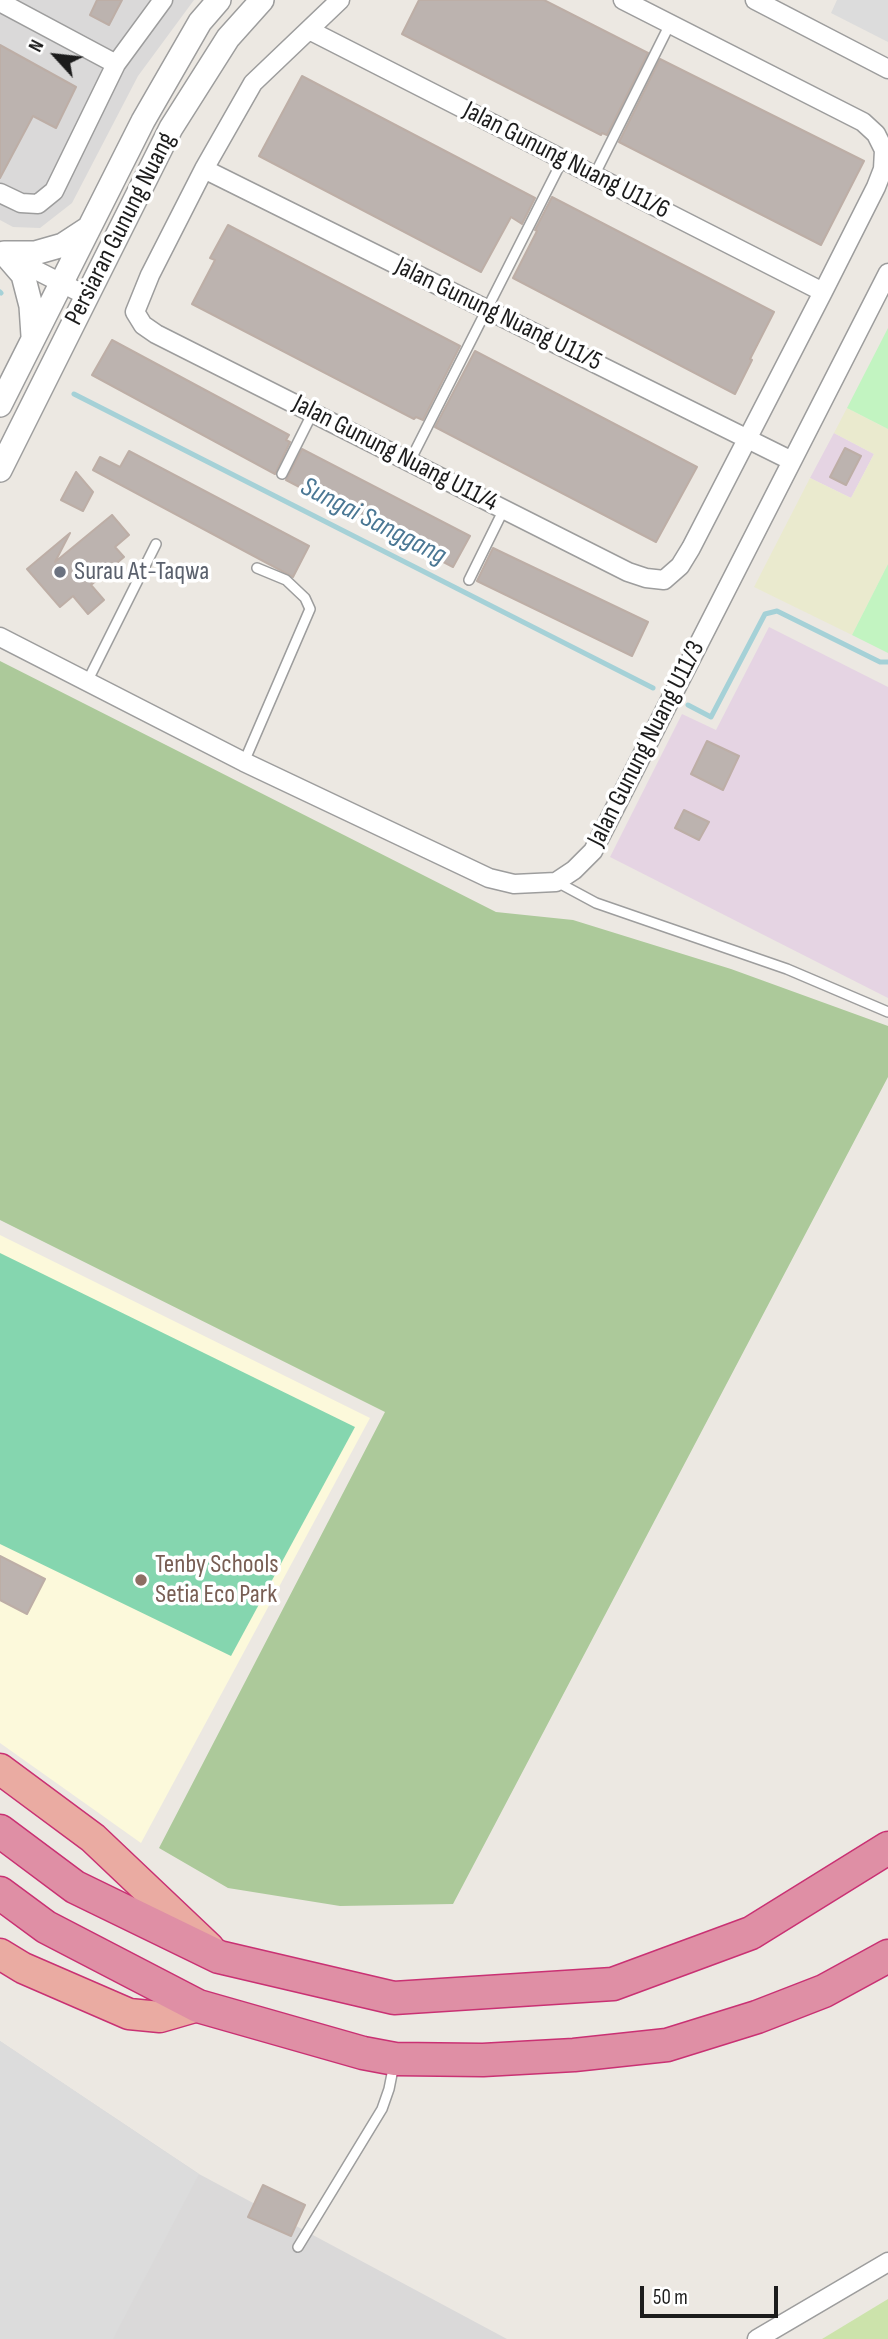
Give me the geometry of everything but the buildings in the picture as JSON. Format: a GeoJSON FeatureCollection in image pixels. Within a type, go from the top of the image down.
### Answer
{"type":"FeatureCollection","features":[{"type":"Feature","properties":{"kind":"highway"},"geometry":{"type":"LineString","coordinates":[[0,1769],[93,1838],[219,1957]]}},
{"type":"Feature","properties":{"kind":"highway"},"geometry":{"type":"LineString","coordinates":[[0,1831],[75,1887],[219,1957],[394,1998],[613,1984],[751,1933],[888,1848]]}},
{"type":"Feature","properties":{"kind":"highway"},"geometry":{"type":"LineString","coordinates":[[0,1893],[46,1927],[198,2006],[363,2053],[395,2059],[496,2059],[573,2055],[667,2045],[757,2017],[824,1991],[888,1956]]}},
{"type":"Feature","properties":{"kind":"highway"},"geometry":{"type":"LineString","coordinates":[[0,1954],[23,1968],[129,2014],[160,2017],[198,2006]]}},
{"type":"Feature","properties":{"kind":"street"},"geometry":{"type":"LineString","coordinates":[[0,193],[21,204],[38,204],[54,191],[116,64],[163,0]]}},
{"type":"Feature","properties":{"kind":"street","name":"Persiaran Gunung Nuang"},"geometry":{"type":"LineString","coordinates":[[0,405],[143,121],[200,22],[219,0]]}},
{"type":"Feature","properties":{"kind":"street","name":"Persiaran Gunung Nuang"},"geometry":{"type":"LineString","coordinates":[[0,470],[172,128],[228,38],[262,0]]}},
{"type":"Feature","properties":{"kind":"street"},"geometry":{"type":"LineString","coordinates":[[204,169],[253,83],[340,0]]}},
{"type":"Feature","properties":{"kind":"street"},"geometry":{"type":"LineString","coordinates":[[623,0],[863,122],[876,134],[884,150],[883,169],[876,187],[747,438]]}},
{"type":"Feature","properties":{"kind":"street"},"geometry":{"type":"LineString","coordinates":[[755,0],[888,69]]}},
{"type":"Feature","properties":{"kind":"street"},"geometry":{"type":"LineString","coordinates":[[0,2],[116,64]]}},
{"type":"Feature","properties":{"kind":"street","name":"Jalan Gunung Nuang U11/6"},"geometry":{"type":"LineString","coordinates":[[309,30],[823,292]]}},
{"type":"Feature","properties":{"kind":"street","name":"Jalan Gunung Nuang U11/5"},"geometry":{"type":"LineString","coordinates":[[204,169],[792,461]]}},
{"type":"Feature","properties":{"kind":"street","name":"Jalan Gunung Nuang U11/4"},"geometry":{"type":"LineString","coordinates":[[204,169],[141,293],[135,312],[143,325],[156,334],[628,572],[664,580],[680,566],[747,438]]}},
{"type":"Feature","properties":{"kind":"street"},"geometry":{"type":"LineString","coordinates":[[2,252],[35,253],[63,245],[89,228]]}},
{"type":"Feature","properties":{"kind":"street"},"geometry":{"type":"LineString","coordinates":[[2,252],[87,296]]}},
{"type":"Feature","properties":{"kind":"street"},"geometry":{"type":"LineString","coordinates":[[2,252],[23,275],[31,306],[33,340]]}},
{"type":"Feature","properties":{"kind":"street","name":"Jalan Gunung Nuang U11/3"},"geometry":{"type":"LineString","coordinates":[[556,881],[574,870],[593,851],[888,273]]}},
{"type":"Feature","properties":{"kind":"street"},"geometry":{"type":"LineString","coordinates":[[0,637],[244,762],[489,878],[514,884],[556,881]]}},
{"type":"Feature","properties":{"kind":"street"},"geometry":{"type":"LineString","coordinates":[[757,2339],[888,2262]]}},
{"type":"Feature","properties":{"kind":"lane"},"geometry":{"type":"LineString","coordinates":[[594,176],[670,24]]}},
{"type":"Feature","properties":{"kind":"lane"},"geometry":{"type":"LineString","coordinates":[[410,461],[563,159]]}},
{"type":"Feature","properties":{"kind":"lane"},"geometry":{"type":"LineString","coordinates":[[282,474],[313,412]]}},
{"type":"Feature","properties":{"kind":"lane"},"geometry":{"type":"LineString","coordinates":[[469,580],[503,509]]}},
{"type":"Feature","properties":{"kind":"lane"},"geometry":{"type":"LineString","coordinates":[[87,682],[156,544]]}},
{"type":"Feature","properties":{"kind":"lane"},"geometry":{"type":"LineString","coordinates":[[244,762],[310,609],[305,597],[286,580],[257,568]]}},
{"type":"Feature","properties":{"kind":"lane"},"geometry":{"type":"LineString","coordinates":[[556,881],[596,903],[787,969],[888,1012]]}},
{"type":"Feature","properties":{"kind":"lane"},"geometry":{"type":"LineString","coordinates":[[298,2247],[382,2109],[395,2059]]}},
{"type":"Feature","properties":{"kind":"shaded area"},"geometry":{"type":"Polygon","coordinates":[[[0,0],[194,0],[138,76],[72,203],[40,228],[13,227],[0,220],[0,0]]]}},
{"type":"Feature","properties":{"kind":"shaded area"},"geometry":{"type":"Polygon","coordinates":[[[837,0],[888,0],[888,42],[831,13],[837,0]]]}},
{"type":"Feature","properties":{"kind":"shaded area"},"geometry":{"type":"Polygon","coordinates":[[[834,433],[874,454],[851,498],[810,478],[834,433]]]}},
{"type":"Feature","properties":{"kind":"shaded area"},"geometry":{"type":"Polygon","coordinates":[[[769,627],[888,687],[888,998],[610,857],[682,714],[716,730],[769,627]]]}},
{"type":"Feature","properties":{"kind":"shaded area","name":"Tenby Schools Setia Eco Park"},"geometry":{"type":"Polygon","coordinates":[[[0,1235],[370,1418],[141,1843],[0,1743],[0,1235]]]}},
{"type":"Feature","properties":{"kind":"shaded area"},"geometry":{"type":"Polygon","coordinates":[[[0,2041],[199,2174],[507,2339],[0,2339],[0,2041]]]}},
{"type":"Feature","properties":{"kind":"shaded area"},"geometry":{"type":"Polygon","coordinates":[[[0,2041],[199,2174],[113,2339],[0,2339],[0,2041]]]}},
{"type":"Feature","properties":{"kind":"green space"},"geometry":{"type":"Polygon","coordinates":[[[888,328],[888,429],[847,408],[888,328]]]}},
{"type":"Feature","properties":{"kind":"green space"},"geometry":{"type":"Polygon","coordinates":[[[847,408],[888,429],[888,564],[852,635],[754,587],[810,478],[851,498],[874,454],[834,433],[847,408]]]}},
{"type":"Feature","properties":{"kind":"green space"},"geometry":{"type":"Polygon","coordinates":[[[888,564],[888,653],[852,635],[888,564]]]}},
{"type":"Feature","properties":{"kind":"green space"},"geometry":{"type":"Polygon","coordinates":[[[0,661],[496,912],[573,920],[731,969],[888,1026],[888,1077],[453,1904],[340,1906],[228,1888],[159,1848],[385,1412],[0,1220],[0,661]]]}},
{"type":"Feature","properties":{"kind":"green space","name":"Tenby Schools Setia Eco Park"},"geometry":{"type":"Polygon","coordinates":[[[0,1253],[355,1427],[231,1656],[0,1544],[0,1253]]]}},
{"type":"Feature","properties":{"kind":"green space"},"geometry":{"type":"Polygon","coordinates":[[[888,2299],[888,2339],[822,2339],[888,2299]]]}},
{"type":"Feature","properties":{"kind":"waterway","name":"Sungai Sanggang"},"geometry":{"type":"LineString","coordinates":[[74,394],[653,688]]}},
{"type":"Feature","properties":{"kind":"waterway","name":"Sungai Sanggang"},"geometry":{"type":"LineString","coordinates":[[688,705],[711,717],[765,614],[777,611],[880,662],[888,662]]}},
{"type":"Feature","properties":{"kind":"place","name":"Surau At-Taqwa"},"geometry":{"type":"Point","coordinates":[60,572]}},
{"type":"Feature","properties":{"kind":"place","name":"Tenby Schools Setia Eco Park"},"geometry":{"type":"Point","coordinates":[141,1580]}}]}
